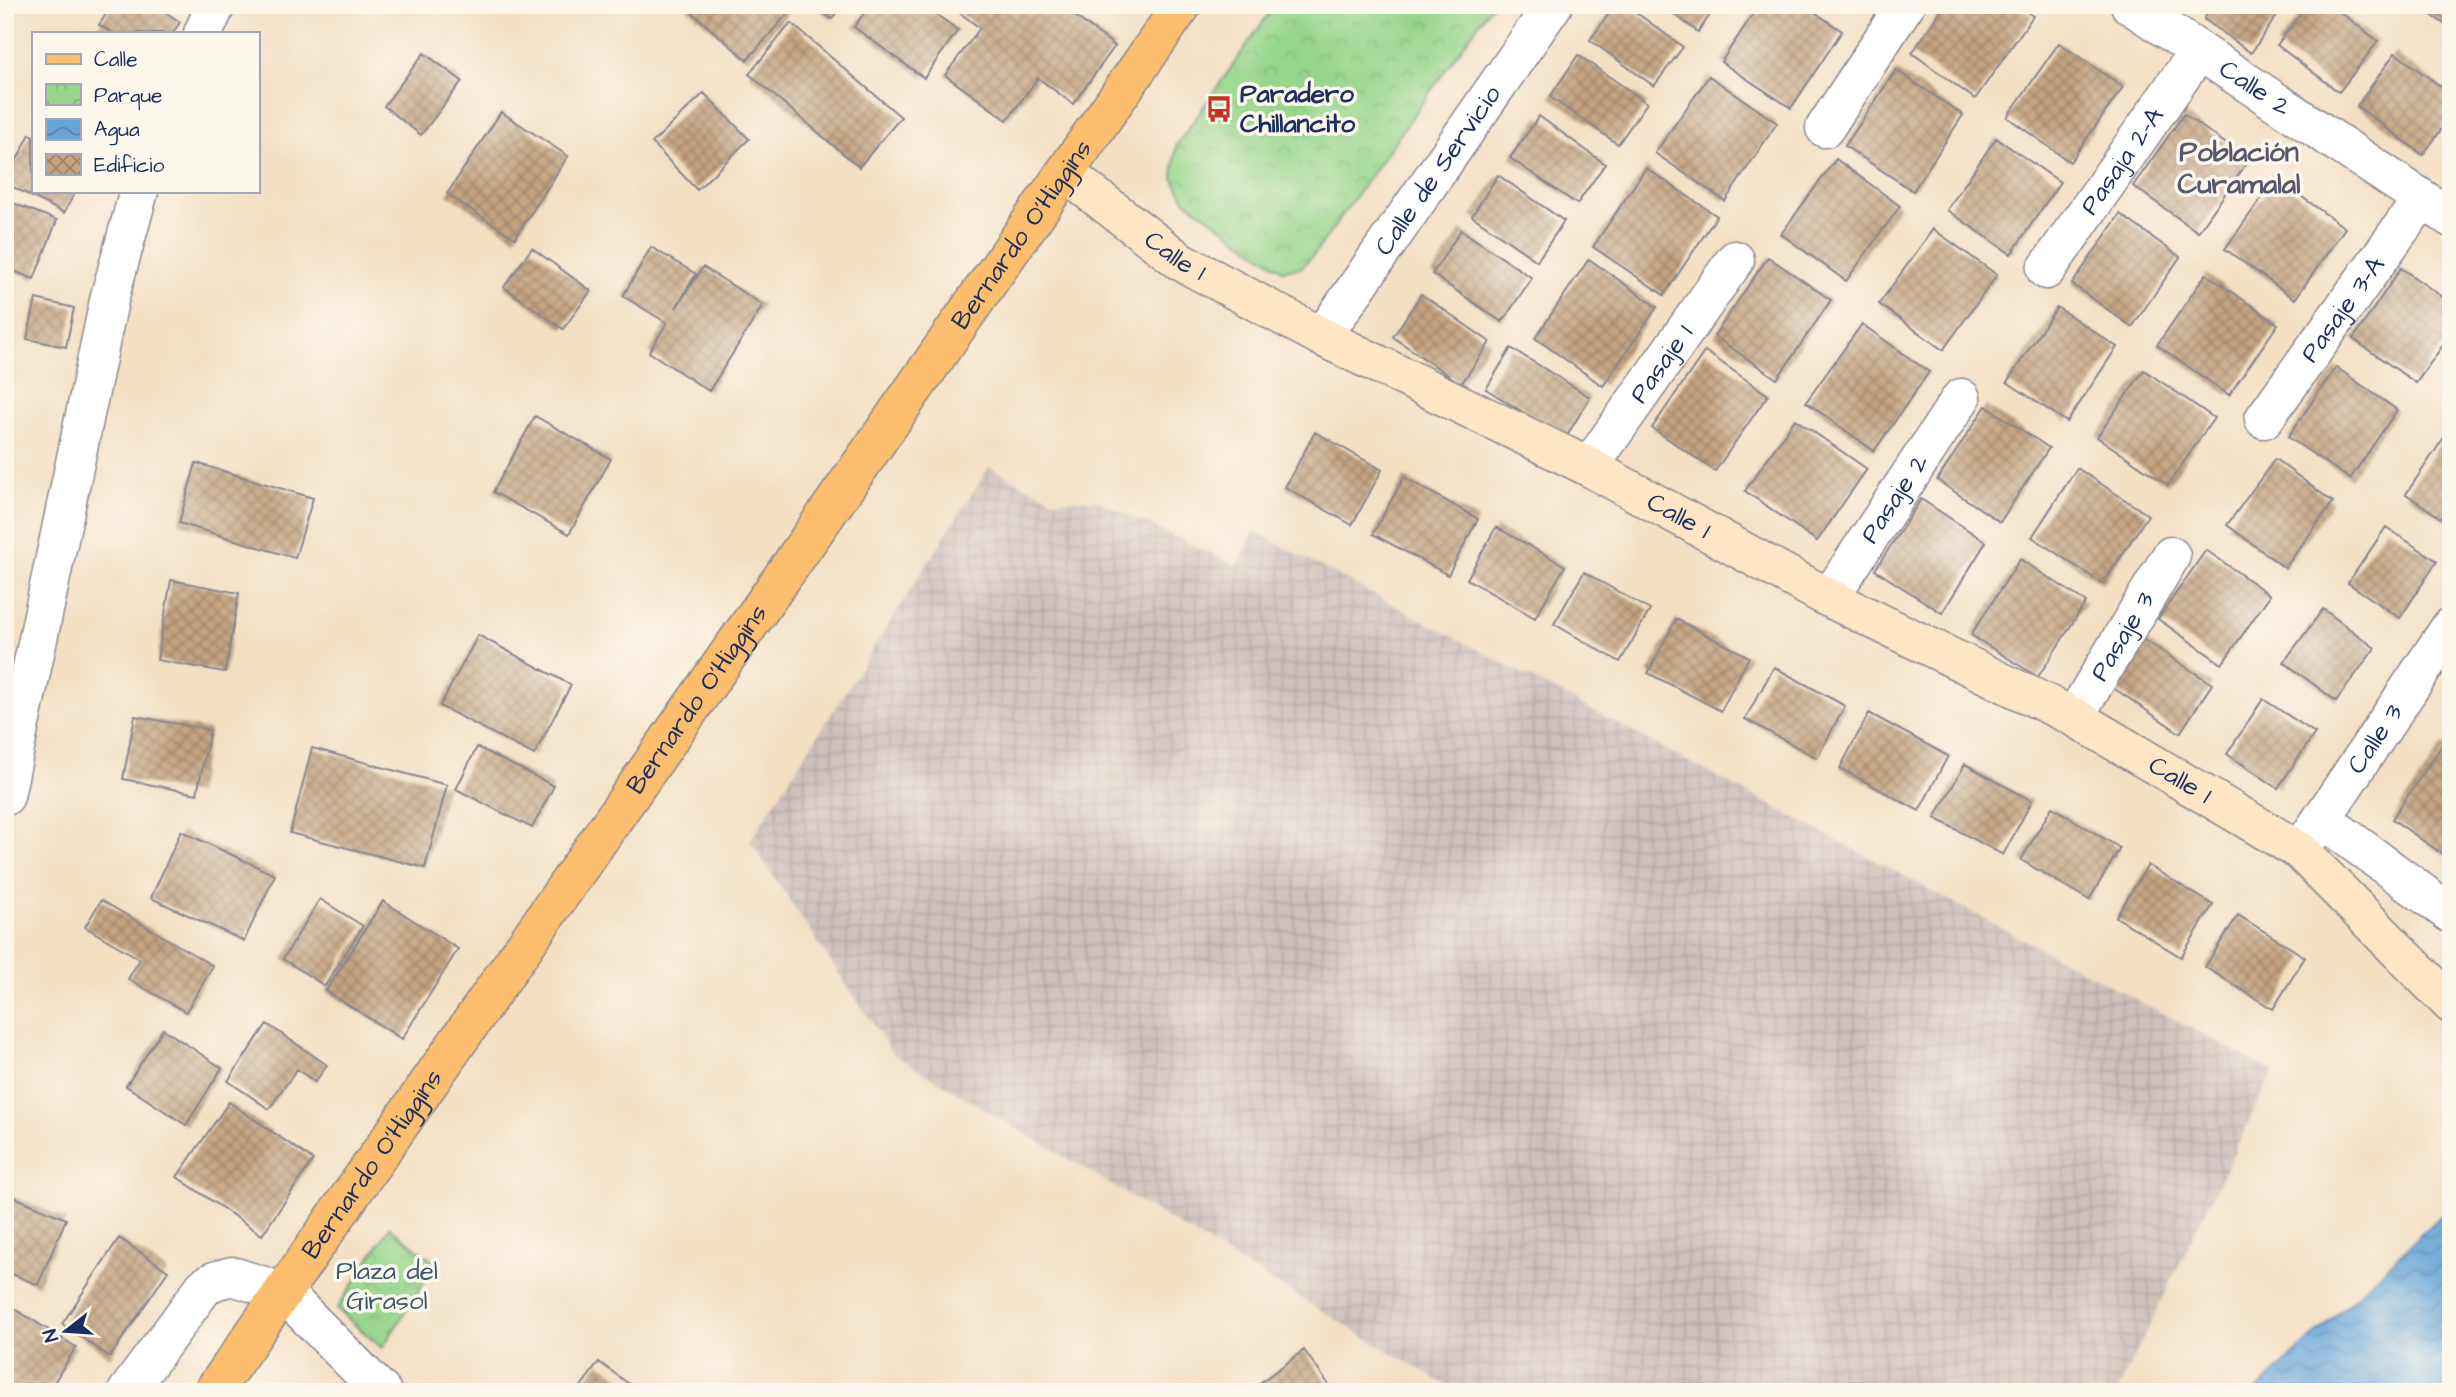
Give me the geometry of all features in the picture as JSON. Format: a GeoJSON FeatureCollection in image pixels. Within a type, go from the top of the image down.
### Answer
{"type":"FeatureCollection","features":[{"type":"Feature","properties":{"kind":"main road","name":"Bernardo O'Higgins"},"geometry":{"type":"LineString","coordinates":[[213,1392],[1182,5]]}},
{"type":"Feature","properties":{"kind":"street"},"geometry":{"type":"LineString","coordinates":[[203,32],[216,5]]}},
{"type":"Feature","properties":{"kind":"street","name":"Calle de Servicio"},"geometry":{"type":"LineString","coordinates":[[1322,337],[1553,5]]}},
{"type":"Feature","properties":{"kind":"street"},"geometry":{"type":"LineString","coordinates":[[1825,128],[1905,5]]}},
{"type":"Feature","properties":{"kind":"street","name":"Calle 2"},"geometry":{"type":"LineString","coordinates":[[2130,5],[2436,209]]}},
{"type":"Feature","properties":{"kind":"street","name":"Pasaja 2-A"},"geometry":{"type":"LineString","coordinates":[[2046,270],[2199,51]]}},
{"type":"Feature","properties":{"kind":"street","name":"Calle 1"},"geometry":{"type":"LineString","coordinates":[[1065,173],[1180,261],[1322,337],[1589,467],[1829,598],[2074,717],[2300,851],[2451,1004]]}},
{"type":"Feature","properties":{"kind":"street"},"geometry":{"type":"LineString","coordinates":[[5,796],[110,296],[139,192]]}},
{"type":"Feature","properties":{"kind":"street","name":"Pasaje 3-A"},"geometry":{"type":"LineString","coordinates":[[2264,419],[2436,209]]}},
{"type":"Feature","properties":{"kind":"street","name":"Pasaje 1"},"geometry":{"type":"LineString","coordinates":[[1589,467],[1735,260]]}},
{"type":"Feature","properties":{"kind":"street","name":"Pasaje 2"},"geometry":{"type":"LineString","coordinates":[[1829,598],[1961,398]]}},
{"type":"Feature","properties":{"kind":"street","name":"Pasaje 3"},"geometry":{"type":"LineString","coordinates":[[2074,717],[2171,556]]}},
{"type":"Feature","properties":{"kind":"street","name":"Calle 3"},"geometry":{"type":"LineString","coordinates":[[2300,851],[2451,626]]}},
{"type":"Feature","properties":{"kind":"street"},"geometry":{"type":"LineString","coordinates":[[2322,819],[2451,914]]}},
{"type":"Feature","properties":{"kind":"street"},"geometry":{"type":"LineString","coordinates":[[127,1392],[204,1287],[232,1276],[283,1292],[382,1392]]}},
{"type":"Feature","properties":{"kind":"shaded area"},"geometry":{"type":"Polygon","coordinates":[[[989,467],[1054,500],[1096,500],[1238,566],[1254,531],[2273,1072],[2117,1392],[1457,1392],[893,1054],[750,841],[989,467]]]}},
{"type":"Feature","properties":{"kind":"green space"},"geometry":{"type":"Polygon","coordinates":[[[1275,5],[1492,5],[1316,252],[1301,268],[1282,270],[1186,201],[1173,178],[1176,146],[1275,5]]]}},
{"type":"Feature","properties":{"kind":"green space","name":"Plaza del Girasol"},"geometry":{"type":"Polygon","coordinates":[[[390,1227],[436,1264],[382,1348],[337,1309],[390,1227]]]}},
{"type":"Feature","properties":{"kind":"water"},"geometry":{"type":"Polygon","coordinates":[[[2451,1206],[2451,1392],[2255,1392],[2451,1206]]]}},
{"type":"Feature","properties":{"kind":"building"},"geometry":{"type":"Polygon","coordinates":[[[112,5],[155,5],[180,22],[174,32],[111,32],[99,25],[112,5]]]}},
{"type":"Feature","properties":{"kind":"building"},"geometry":{"type":"Polygon","coordinates":[[[683,5],[795,5],[747,60],[683,5]]]}},
{"type":"Feature","properties":{"kind":"building"},"geometry":{"type":"Polygon","coordinates":[[[812,5],[841,5],[832,19],[812,5]]]}},
{"type":"Feature","properties":{"kind":"building"},"geometry":{"type":"Polygon","coordinates":[[[870,5],[923,5],[958,30],[924,78],[854,27],[870,5]]]}},
{"type":"Feature","properties":{"kind":"building"},"geometry":{"type":"Polygon","coordinates":[[[949,5],[1060,5],[1115,46],[1073,104],[1038,78],[1007,120],[945,75],[980,28],[949,5]]]}},
{"type":"Feature","properties":{"kind":"building"},"geometry":{"type":"Polygon","coordinates":[[[1615,5],[1626,5],[1683,47],[1654,86],[1590,40],[1615,5]]]}},
{"type":"Feature","properties":{"kind":"building"},"geometry":{"type":"Polygon","coordinates":[[[1662,5],[1717,5],[1698,32],[1662,5]]]}},
{"type":"Feature","properties":{"kind":"building"},"geometry":{"type":"Polygon","coordinates":[[[1759,5],[1804,5],[1842,31],[1791,108],[1721,62],[1759,5]]]}},
{"type":"Feature","properties":{"kind":"building"},"geometry":{"type":"Polygon","coordinates":[[[1945,5],[2017,5],[2033,16],[1975,99],[1912,53],[1945,5]]]}},
{"type":"Feature","properties":{"kind":"building"},"geometry":{"type":"Polygon","coordinates":[[[2213,5],[2284,5],[2251,53],[2204,19],[2213,5]]]}},
{"type":"Feature","properties":{"kind":"building"},"geometry":{"type":"Polygon","coordinates":[[[2307,5],[2331,5],[2378,41],[2339,92],[2277,45],[2307,5]]]}},
{"type":"Feature","properties":{"kind":"building"},"geometry":{"type":"Polygon","coordinates":[[[2430,5],[2451,5],[2451,29],[2426,11],[2430,5]]]}},
{"type":"Feature","properties":{"kind":"building"},"geometry":{"type":"Polygon","coordinates":[[[791,23],[901,117],[859,167],[749,74],[791,23]]]}},
{"type":"Feature","properties":{"kind":"building"},"geometry":{"type":"Polygon","coordinates":[[[2059,43],[2123,87],[2070,162],[2007,117],[2059,43]]]}},
{"type":"Feature","properties":{"kind":"building"},"geometry":{"type":"Polygon","coordinates":[[[424,53],[462,81],[421,135],[384,106],[424,53]]]}},
{"type":"Feature","properties":{"kind":"building"},"geometry":{"type":"Polygon","coordinates":[[[2395,53],[2451,94],[2451,116],[2423,155],[2357,106],[2395,53]]]}},
{"type":"Feature","properties":{"kind":"building"},"geometry":{"type":"Polygon","coordinates":[[[1578,55],[1647,103],[1618,144],[1550,97],[1578,55]]]}},
{"type":"Feature","properties":{"kind":"building"},"geometry":{"type":"Polygon","coordinates":[[[1896,70],[1963,115],[1913,191],[1845,146],[1896,70]]]}},
{"type":"Feature","properties":{"kind":"building"},"geometry":{"type":"Polygon","coordinates":[[[1709,76],[1777,123],[1725,201],[1655,153],[1709,76]]]}},
{"type":"Feature","properties":{"kind":"building"},"geometry":{"type":"Polygon","coordinates":[[[704,93],[749,139],[697,190],[652,143],[704,93]]]}},
{"type":"Feature","properties":{"kind":"building"},"geometry":{"type":"Polygon","coordinates":[[[501,112],[568,156],[515,238],[447,194],[501,112]]]}},
{"type":"Feature","properties":{"kind":"building"},"geometry":{"type":"Polygon","coordinates":[[[2184,114],[2249,160],[2198,232],[2133,186],[2184,114]]]}},
{"type":"Feature","properties":{"kind":"building"},"geometry":{"type":"Polygon","coordinates":[[[1539,116],[1605,164],[1577,204],[1510,158],[1539,116]]]}},
{"type":"Feature","properties":{"kind":"building"},"geometry":{"type":"Polygon","coordinates":[[[30,134],[32,192],[75,192],[64,213],[5,183],[30,134]]]}},
{"type":"Feature","properties":{"kind":"building"},"geometry":{"type":"Polygon","coordinates":[[[1996,138],[2060,182],[2011,254],[1947,210],[1996,138]]]}},
{"type":"Feature","properties":{"kind":"building"},"geometry":{"type":"Polygon","coordinates":[[[1836,159],[1900,206],[1846,281],[1781,234],[1836,159]]]}},
{"type":"Feature","properties":{"kind":"building"},"geometry":{"type":"Polygon","coordinates":[[[1646,168],[1717,216],[1664,295],[1593,247],[1646,168]]]}},
{"type":"Feature","properties":{"kind":"building"},"geometry":{"type":"Polygon","coordinates":[[[1498,175],[1564,221],[1537,261],[1472,216],[1498,175]]]}},
{"type":"Feature","properties":{"kind":"building"},"geometry":{"type":"Polygon","coordinates":[[[2276,178],[2345,228],[2295,299],[2225,249],[2276,178]]]}},
{"type":"Feature","properties":{"kind":"building"},"geometry":{"type":"Polygon","coordinates":[[[5,200],[57,220],[34,279],[5,268],[5,200]]]}},
{"type":"Feature","properties":{"kind":"building"},"geometry":{"type":"Polygon","coordinates":[[[2120,214],[2180,257],[2132,327],[2072,284],[2120,214]]]}},
{"type":"Feature","properties":{"kind":"building"},"geometry":{"type":"Polygon","coordinates":[[[1933,229],[1997,275],[1943,350],[1879,304],[1933,229]]]}},
{"type":"Feature","properties":{"kind":"building"},"geometry":{"type":"Polygon","coordinates":[[[1461,230],[1532,278],[1502,322],[1432,274],[1461,230]]]}},
{"type":"Feature","properties":{"kind":"building"},"geometry":{"type":"Polygon","coordinates":[[[651,247],[696,274],[676,308],[703,267],[763,305],[709,391],[649,352],[667,323],[623,296],[651,247]]]}},
{"type":"Feature","properties":{"kind":"building"},"geometry":{"type":"Polygon","coordinates":[[[532,248],[591,291],[563,329],[504,287],[532,248]]]}},
{"type":"Feature","properties":{"kind":"building"},"geometry":{"type":"Polygon","coordinates":[[[1768,257],[1831,300],[1777,379],[1714,336],[1768,257]]]}},
{"type":"Feature","properties":{"kind":"building"},"geometry":{"type":"Polygon","coordinates":[[[1589,259],[1657,307],[1603,386],[1535,338],[1589,259]]]}},
{"type":"Feature","properties":{"kind":"building"},"geometry":{"type":"Polygon","coordinates":[[[2401,268],[2451,303],[2451,334],[2416,383],[2353,339],[2401,268]]]}},
{"type":"Feature","properties":{"kind":"building"},"geometry":{"type":"Polygon","coordinates":[[[2206,274],[2278,324],[2229,395],[2157,345],[2206,274]]]}},
{"type":"Feature","properties":{"kind":"building"},"geometry":{"type":"Polygon","coordinates":[[[1421,294],[1490,342],[1461,384],[1393,337],[1421,294]]]}},
{"type":"Feature","properties":{"kind":"building"},"geometry":{"type":"Polygon","coordinates":[[[36,299],[74,308],[66,347],[27,339],[36,299]]]}},
{"type":"Feature","properties":{"kind":"building"},"geometry":{"type":"Polygon","coordinates":[[[2057,307],[2117,347],[2067,422],[2007,382],[2057,307]]]}},
{"type":"Feature","properties":{"kind":"building"},"geometry":{"type":"Polygon","coordinates":[[[1862,324],[1929,372],[1874,451],[1806,402],[1862,324]]]}},
{"type":"Feature","properties":{"kind":"building"},"geometry":{"type":"Polygon","coordinates":[[[1511,348],[1590,397],[1565,439],[1486,389],[1511,348]]]}},
{"type":"Feature","properties":{"kind":"building"},"geometry":{"type":"Polygon","coordinates":[[[1705,351],[1768,395],[1715,471],[1652,428],[1705,351]]]}},
{"type":"Feature","properties":{"kind":"building"},"geometry":{"type":"Polygon","coordinates":[[[2336,367],[2397,410],[2350,479],[2288,437],[2336,367]]]}},
{"type":"Feature","properties":{"kind":"building"},"geometry":{"type":"Polygon","coordinates":[[[2144,370],[2214,418],[2168,485],[2097,437],[2144,370]]]}},
{"type":"Feature","properties":{"kind":"building"},"geometry":{"type":"Polygon","coordinates":[[[1986,406],[2049,448],[2000,522],[1937,480],[1986,406]]]}},
{"type":"Feature","properties":{"kind":"building"},"geometry":{"type":"Polygon","coordinates":[[[535,416],[611,459],[569,534],[493,492],[535,416]]]}},
{"type":"Feature","properties":{"kind":"building"},"geometry":{"type":"Polygon","coordinates":[[[1795,419],[1867,469],[1817,541],[1745,491],[1795,419]]]}},
{"type":"Feature","properties":{"kind":"building"},"geometry":{"type":"Polygon","coordinates":[[[1315,432],[1382,470],[1352,525],[1285,487],[1315,432]]]}},
{"type":"Feature","properties":{"kind":"building"},"geometry":{"type":"Polygon","coordinates":[[[2447,433],[2451,435],[2451,525],[2406,494],[2447,433]]]}},
{"type":"Feature","properties":{"kind":"building"},"geometry":{"type":"Polygon","coordinates":[[[2275,459],[2333,502],[2285,568],[2227,525],[2275,459]]]}},
{"type":"Feature","properties":{"kind":"building"},"geometry":{"type":"Polygon","coordinates":[[[196,463],[313,498],[295,558],[179,523],[196,463]]]}},
{"type":"Feature","properties":{"kind":"building"},"geometry":{"type":"Polygon","coordinates":[[[2077,468],[2148,515],[2103,584],[2032,537],[2077,468]]]}},
{"type":"Feature","properties":{"kind":"building"},"geometry":{"type":"Polygon","coordinates":[[[1404,477],[1478,519],[1448,575],[1373,534],[1404,477]]]}},
{"type":"Feature","properties":{"kind":"building"},"geometry":{"type":"Polygon","coordinates":[[[1921,499],[1986,542],[1942,613],[1875,570],[1921,499]]]}},
{"type":"Feature","properties":{"kind":"building"},"geometry":{"type":"Polygon","coordinates":[[[1496,527],[1565,566],[1535,618],[1467,579],[1496,527]]]}},
{"type":"Feature","properties":{"kind":"building"},"geometry":{"type":"Polygon","coordinates":[[[2386,527],[2437,561],[2400,618],[2348,583],[2386,527]]]}},
{"type":"Feature","properties":{"kind":"building"},"geometry":{"type":"Polygon","coordinates":[[[2206,550],[2270,595],[2222,664],[2158,619],[2206,550]]]}},
{"type":"Feature","properties":{"kind":"building"},"geometry":{"type":"Polygon","coordinates":[[[2020,559],[2086,602],[2038,677],[1971,635],[2020,559]]]}},
{"type":"Feature","properties":{"kind":"building"},"geometry":{"type":"Polygon","coordinates":[[[1584,572],[1650,610],[1620,662],[1554,624],[1584,572]]]}},
{"type":"Feature","properties":{"kind":"building"},"geometry":{"type":"Polygon","coordinates":[[[171,580],[239,593],[225,672],[157,660],[171,580]]]}},
{"type":"Feature","properties":{"kind":"building"},"geometry":{"type":"Polygon","coordinates":[[[2323,609],[2375,648],[2336,701],[2284,662],[2323,609]]]}},
{"type":"Feature","properties":{"kind":"building"},"geometry":{"type":"Polygon","coordinates":[[[1676,619],[1749,657],[1721,711],[1648,673],[1676,619]]]}},
{"type":"Feature","properties":{"kind":"building"},"geometry":{"type":"Polygon","coordinates":[[[478,635],[571,685],[534,755],[440,706],[478,635]]]}},
{"type":"Feature","properties":{"kind":"building"},"geometry":{"type":"Polygon","coordinates":[[[2143,639],[2212,684],[2180,733],[2112,687],[2143,639]]]}},
{"type":"Feature","properties":{"kind":"building"},"geometry":{"type":"Polygon","coordinates":[[[1774,667],[1845,706],[1817,758],[1745,719],[1774,667]]]}},
{"type":"Feature","properties":{"kind":"building"},"geometry":{"type":"Polygon","coordinates":[[[2263,699],[2315,733],[2278,788],[2227,754],[2263,699]]]}},
{"type":"Feature","properties":{"kind":"building"},"geometry":{"type":"Polygon","coordinates":[[[1869,713],[1948,756],[1919,811],[1840,768],[1869,713]]]}},
{"type":"Feature","properties":{"kind":"building"},"geometry":{"type":"Polygon","coordinates":[[[135,716],[210,730],[197,794],[123,779],[135,716]]]}},
{"type":"Feature","properties":{"kind":"building"},"geometry":{"type":"Polygon","coordinates":[[[2443,744],[2451,749],[2451,860],[2392,819],[2443,744]]]}},
{"type":"Feature","properties":{"kind":"building"},"geometry":{"type":"Polygon","coordinates":[[[477,747],[554,786],[532,828],[456,789],[477,747]]]}},
{"type":"Feature","properties":{"kind":"building"},"geometry":{"type":"Polygon","coordinates":[[[312,748],[447,785],[425,868],[290,833],[312,748]]]}},
{"type":"Feature","properties":{"kind":"building"},"geometry":{"type":"Polygon","coordinates":[[[1965,764],[2032,801],[2003,855],[1935,818],[1965,764]]]}},
{"type":"Feature","properties":{"kind":"building"},"geometry":{"type":"Polygon","coordinates":[[[2052,807],[2120,848],[2089,900],[2021,860],[2052,807]]]}},
{"type":"Feature","properties":{"kind":"building"},"geometry":{"type":"Polygon","coordinates":[[[181,831],[275,875],[244,941],[151,898],[181,831]]]}},
{"type":"Feature","properties":{"kind":"building"},"geometry":{"type":"Polygon","coordinates":[[[2148,865],[2213,905],[2181,957],[2116,917],[2148,865]]]}},
{"type":"Feature","properties":{"kind":"building"},"geometry":{"type":"Polygon","coordinates":[[[320,899],[363,926],[325,986],[283,959],[320,899]]]}},
{"type":"Feature","properties":{"kind":"building"},"geometry":{"type":"Polygon","coordinates":[[[101,900],[213,966],[186,1012],[128,979],[140,959],[85,927],[101,900]]]}},
{"type":"Feature","properties":{"kind":"building"},"geometry":{"type":"Polygon","coordinates":[[[383,901],[458,949],[402,1039],[326,991],[383,901]]]}},
{"type":"Feature","properties":{"kind":"building"},"geometry":{"type":"Polygon","coordinates":[[[2238,915],[2305,957],[2273,1009],[2205,967],[2238,915]]]}},
{"type":"Feature","properties":{"kind":"building"},"geometry":{"type":"Polygon","coordinates":[[[267,1024],[327,1065],[315,1082],[297,1069],[269,1109],[228,1081],[267,1024]]]}},
{"type":"Feature","properties":{"kind":"building"},"geometry":{"type":"Polygon","coordinates":[[[163,1029],[222,1068],[186,1125],[126,1086],[163,1029]]]}},
{"type":"Feature","properties":{"kind":"building"},"geometry":{"type":"Polygon","coordinates":[[[229,1102],[313,1160],[262,1235],[177,1177],[229,1102]]]}},
{"type":"Feature","properties":{"kind":"building"},"geometry":{"type":"Polygon","coordinates":[[[5,1193],[66,1219],[38,1285],[5,1271],[5,1193]]]}},
{"type":"Feature","properties":{"kind":"building"},"geometry":{"type":"Polygon","coordinates":[[[119,1238],[168,1271],[110,1357],[62,1324],[119,1238]]]}},
{"type":"Feature","properties":{"kind":"building"},"geometry":{"type":"Polygon","coordinates":[[[5,1303],[76,1347],[48,1392],[5,1392],[5,1303]]]}},
{"type":"Feature","properties":{"kind":"building"},"geometry":{"type":"Polygon","coordinates":[[[1304,1350],[1334,1392],[1248,1392],[1304,1350]]]}},
{"type":"Feature","properties":{"kind":"building"},"geometry":{"type":"Polygon","coordinates":[[[599,1362],[640,1392],[577,1392],[599,1362]]]}},
{"type":"Feature","properties":{"kind":"place","name":"Paradero Chillancito"},"geometry":{"type":"Point","coordinates":[1219,109]}},
{"type":"Feature","properties":{"kind":"district","name":"Población Curamalal"},"geometry":{"type":"Point","coordinates":[2239,168]}}]}
